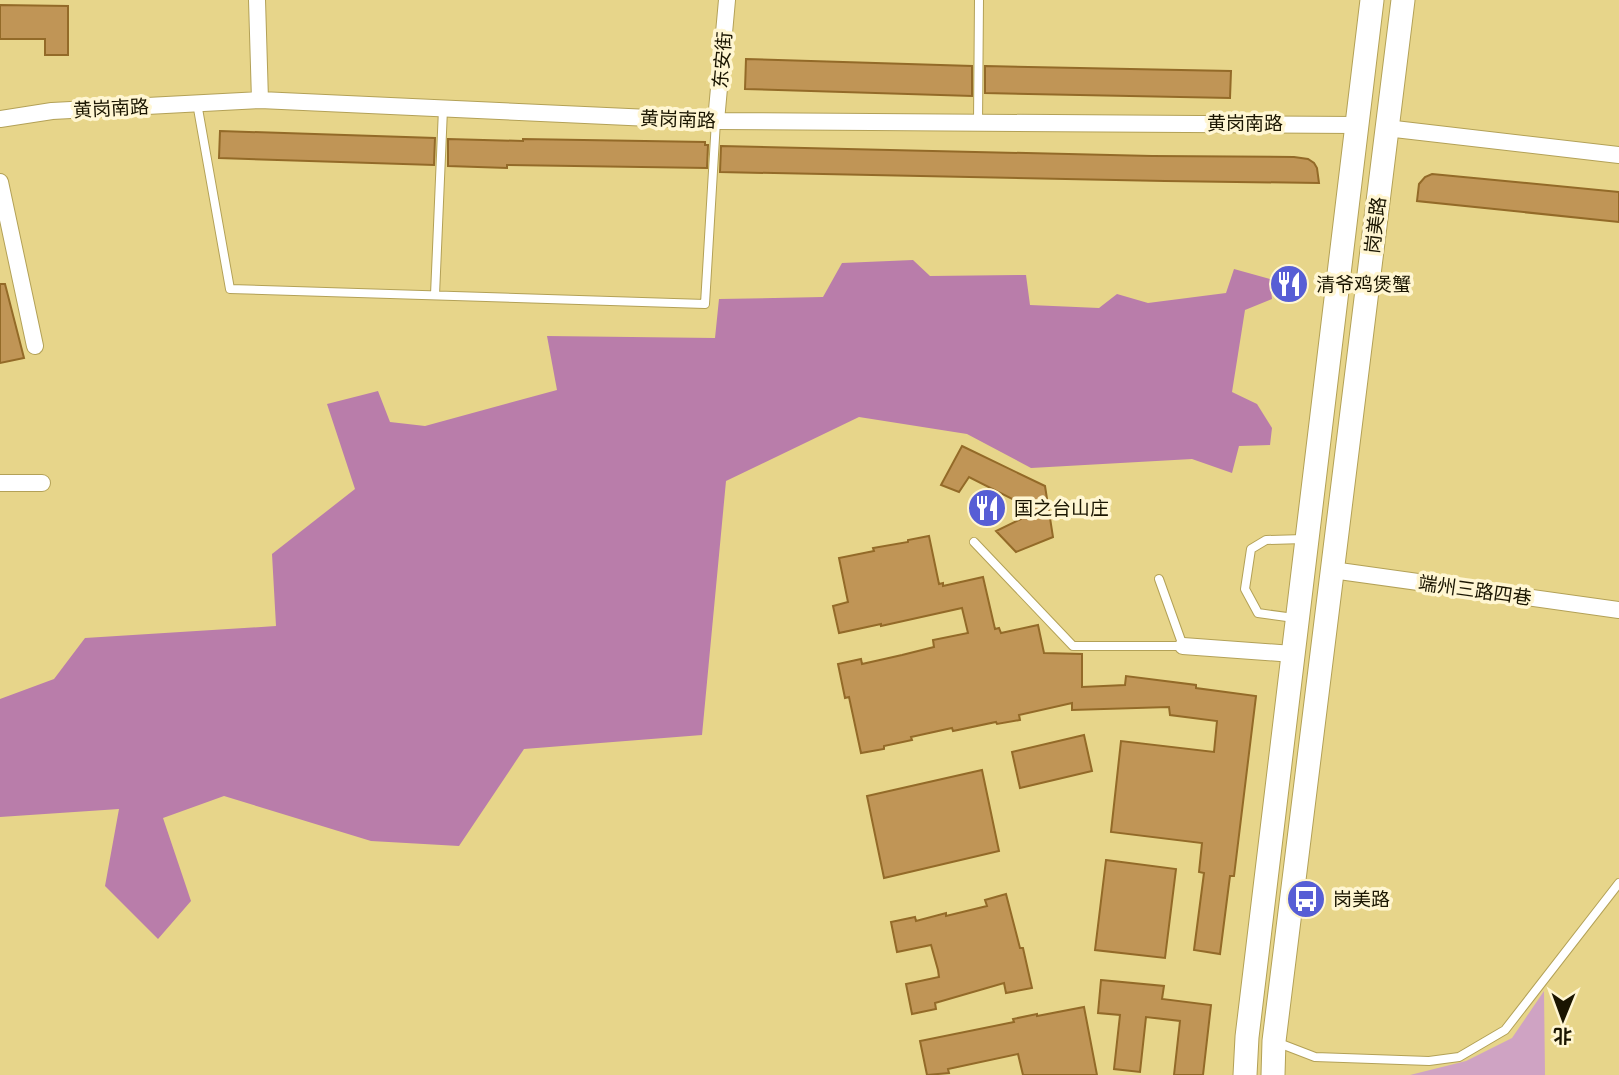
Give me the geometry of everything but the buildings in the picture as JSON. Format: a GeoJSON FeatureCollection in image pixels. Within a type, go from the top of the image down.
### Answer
{"type":"FeatureCollection","features":[{"type":"Feature","properties":{"kind":"main road","name":"岗美路"},"geometry":{"type":"LineString","coordinates":[[1245,1075],[1247,1037],[1371,0]]}},
{"type":"Feature","properties":{"kind":"main road","name":"岗美路"},"geometry":{"type":"LineString","coordinates":[[1273,1075],[1274,1041],[1402,0]]}},
{"type":"Feature","properties":{"kind":"street"},"geometry":{"type":"LineString","coordinates":[[257,0],[260,100]]}},
{"type":"Feature","properties":{"kind":"street","name":"东安街"},"geometry":{"type":"LineString","coordinates":[[716,121],[727,0]]}},
{"type":"Feature","properties":{"kind":"street","name":"黄岗南路"},"geometry":{"type":"LineString","coordinates":[[0,119],[52,111],[260,100],[716,121],[1356,125]]}},
{"type":"Feature","properties":{"kind":"street"},"geometry":{"type":"LineString","coordinates":[[1386,128],[1619,155]]}},
{"type":"Feature","properties":{"kind":"street"},"geometry":{"type":"LineString","coordinates":[[0,182],[35,346]]}},
{"type":"Feature","properties":{"kind":"street"},"geometry":{"type":"LineString","coordinates":[[0,483],[42,482]]}},
{"type":"Feature","properties":{"kind":"street","name":"端州三路四巷"},"geometry":{"type":"LineString","coordinates":[[1332,570],[1619,610]]}},
{"type":"Feature","properties":{"kind":"street"},"geometry":{"type":"LineString","coordinates":[[1183,646],[1293,654]]}},
{"type":"Feature","properties":{"kind":"lane"},"geometry":{"type":"LineString","coordinates":[[978,122],[979,0]]}},
{"type":"Feature","properties":{"kind":"lane"},"geometry":{"type":"LineString","coordinates":[[197,103],[230,289],[705,304],[716,121]]}},
{"type":"Feature","properties":{"kind":"lane"},"geometry":{"type":"LineString","coordinates":[[435,295],[443,109]]}},
{"type":"Feature","properties":{"kind":"lane"},"geometry":{"type":"LineString","coordinates":[[1297,619],[1258,613],[1245,589],[1251,549],[1266,540],[1307,539]]}},
{"type":"Feature","properties":{"kind":"lane"},"geometry":{"type":"LineString","coordinates":[[974,542],[1073,646],[1183,646],[1159,579]]}},
{"type":"Feature","properties":{"kind":"lane"},"geometry":{"type":"LineString","coordinates":[[1274,1041],[1315,1057],[1429,1061],[1459,1057],[1505,1030],[1619,883]]}},
{"type":"Feature","properties":{"kind":"shaded area"},"geometry":{"type":"Polygon","coordinates":[[[913,260],[930,276],[1026,275],[1030,305],[1099,308],[1117,294],[1148,303],[1226,293],[1234,269],[1270,279],[1272,299],[1245,310],[1232,392],[1257,404],[1272,428],[1270,445],[1239,446],[1232,473],[1192,459],[1031,468],[967,434],[859,417],[726,481],[702,735],[524,749],[459,846],[371,841],[224,796],[163,818],[191,901],[158,939],[105,886],[119,809],[0,817],[0,699],[54,679],[85,638],[276,626],[272,554],[355,489],[327,404],[378,391],[390,422],[425,426],[557,390],[547,336],[715,338],[719,299],[823,297],[842,263],[913,260]]]}},
{"type":"Feature","properties":{"kind":"shaded area"},"geometry":{"type":"Polygon","coordinates":[[[1544,991],[1545,1075],[1410,1075],[1466,1061],[1512,1038],[1544,991]]]}},
{"type":"Feature","properties":{"kind":"place","name":"清爷鸡煲蟹"},"geometry":{"type":"Point","coordinates":[1289,284]}},
{"type":"Feature","properties":{"kind":"place","name":"国之台山庄"},"geometry":{"type":"Point","coordinates":[987,508]}},
{"type":"Feature","properties":{"kind":"place","name":"岗美路"},"geometry":{"type":"Point","coordinates":[1306,899]}}]}
